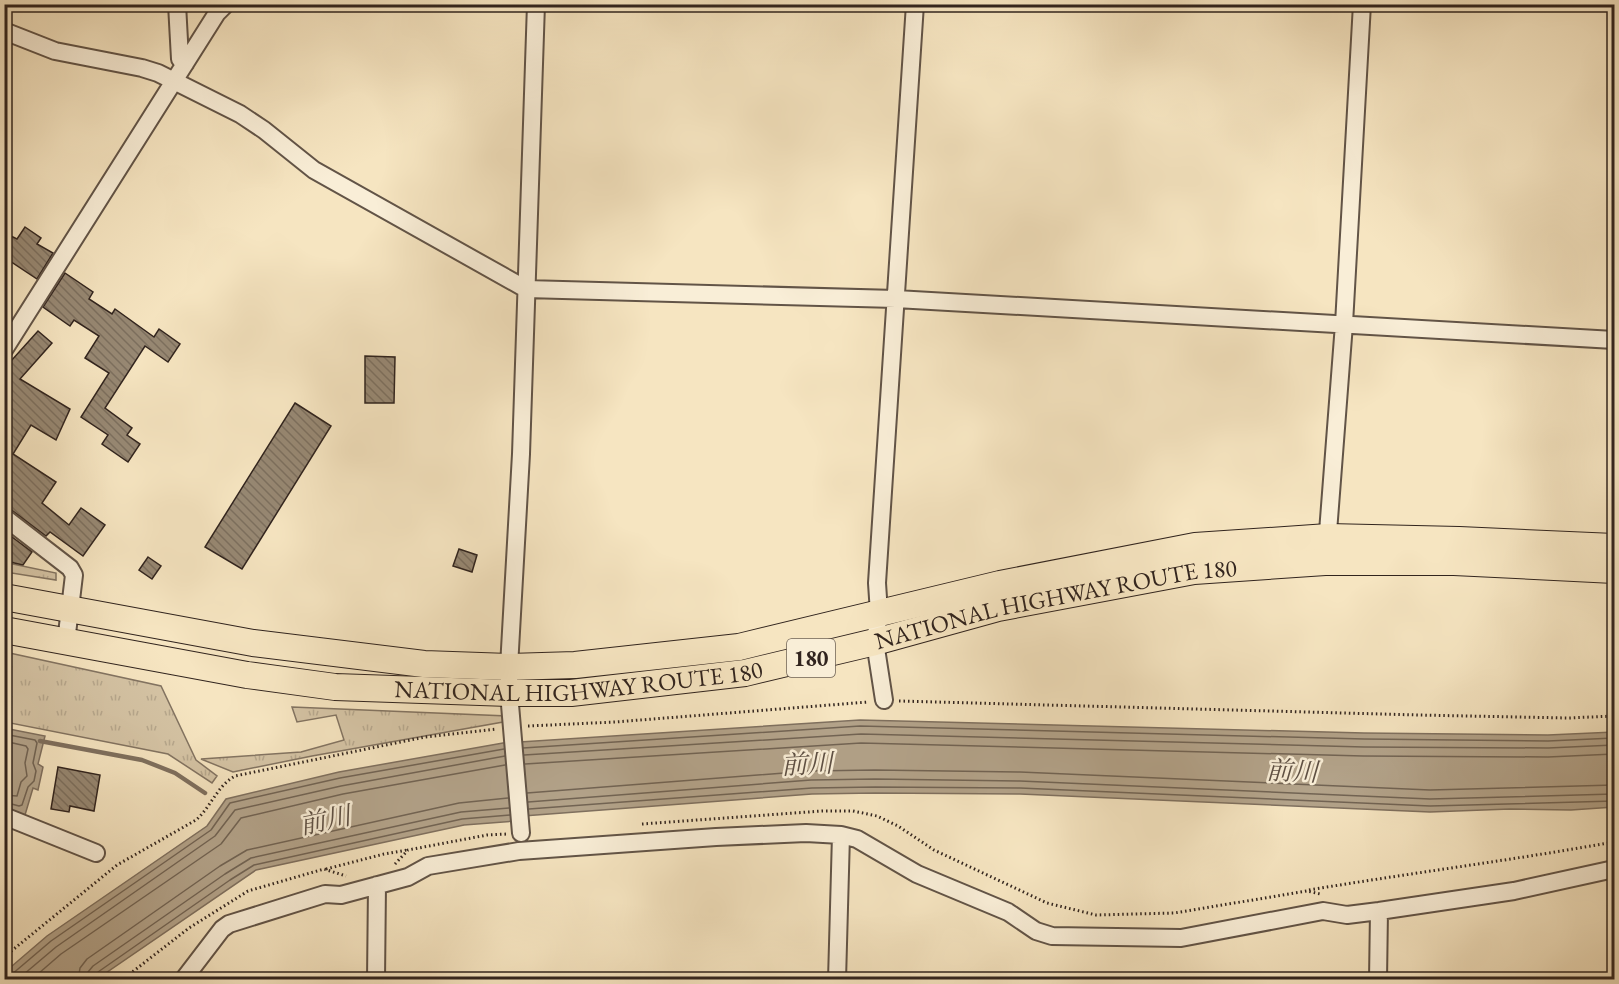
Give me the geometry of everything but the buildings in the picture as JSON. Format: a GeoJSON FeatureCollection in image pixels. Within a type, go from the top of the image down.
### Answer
{"type":"FeatureCollection","features":[{"type":"Feature","properties":{"kind":"highway","name":"NATIONAL HIGHWAY ROUTE 180"},"geometry":{"type":"LineString","coordinates":[[4,630],[248,675],[335,687],[571,693],[745,673],[875,642],[998,608],[1326,549],[1459,540],[1614,547]]}},
{"type":"Feature","properties":{"kind":"highway","name":"NATIONAL HIGHWAY ROUTE 180"},"geometry":{"type":"LineString","coordinates":[[4,597],[253,643],[424,664],[509,667],[575,665],[739,647],[1000,584],[1195,546],[1326,549],[1454,562],[1614,570]]}},
{"type":"Feature","properties":{"kind":"street"},"geometry":{"type":"LineString","coordinates":[[177,4],[180,59],[185,64]]}},
{"type":"Feature","properties":{"kind":"street"},"geometry":{"type":"LineString","coordinates":[[4,350],[217,13],[226,4]]}},
{"type":"Feature","properties":{"kind":"street"},"geometry":{"type":"LineString","coordinates":[[520,830],[509,667],[521,454],[536,4]]}},
{"type":"Feature","properties":{"kind":"street"},"geometry":{"type":"LineString","coordinates":[[884,700],[875,642],[879,614],[877,583],[915,4]]}},
{"type":"Feature","properties":{"kind":"street"},"geometry":{"type":"LineString","coordinates":[[1326,549],[1344,324],[1362,4]]}},
{"type":"Feature","properties":{"kind":"street"},"geometry":{"type":"LineString","coordinates":[[4,31],[55,51],[158,73],[240,114],[264,130],[314,171],[526,289],[896,298],[1614,340]]}},
{"type":"Feature","properties":{"kind":"street"},"geometry":{"type":"LineString","coordinates":[[4,517],[70,568],[74,575],[72,608],[66,642]]}},
{"type":"Feature","properties":{"kind":"street"},"geometry":{"type":"LineString","coordinates":[[4,816],[96,853]]}},
{"type":"Feature","properties":{"kind":"street"},"geometry":{"type":"LineString","coordinates":[[183,980],[222,929],[229,924],[325,894],[341,896],[408,877],[428,866],[519,851],[716,837],[806,833],[841,835],[857,840],[917,874],[1008,912],[1036,931],[1052,936],[1181,938],[1323,911],[1347,915],[1514,891],[1614,869]]}},
{"type":"Feature","properties":{"kind":"street"},"geometry":{"type":"LineString","coordinates":[[837,980],[841,835]]}},
{"type":"Feature","properties":{"kind":"street"},"geometry":{"type":"LineString","coordinates":[[376,980],[377,885]]}},
{"type":"Feature","properties":{"kind":"street"},"geometry":{"type":"LineString","coordinates":[[1378,980],[1379,911]]}},
{"type":"Feature","properties":{"kind":"path"},"geometry":{"type":"LineString","coordinates":[[4,957],[117,865],[203,814],[225,781],[235,776],[425,737],[514,732],[884,700],[939,704],[1418,715],[1568,718],[1614,716]]}},
{"type":"Feature","properties":{"kind":"path"},"geometry":{"type":"LineString","coordinates":[[636,825],[822,811],[853,811],[869,814],[898,826],[934,850],[1047,903],[1096,915],[1174,913],[1386,877],[1497,863],[1614,842]]}},
{"type":"Feature","properties":{"kind":"path"},"geometry":{"type":"LineString","coordinates":[[122,980],[189,928],[248,891],[324,869],[408,850]]}},
{"type":"Feature","properties":{"kind":"path"},"geometry":{"type":"LineString","coordinates":[[324,869],[347,876]]}},
{"type":"Feature","properties":{"kind":"path"},"geometry":{"type":"LineString","coordinates":[[1307,891],[1328,897]]}},
{"type":"Feature","properties":{"kind":"green space"},"geometry":{"type":"Polygon","coordinates":[[[8,563],[56,573],[56,580],[5,572],[8,563]]]}},
{"type":"Feature","properties":{"kind":"green space"},"geometry":{"type":"Polygon","coordinates":[[[5,652],[161,686],[196,760],[217,776],[212,783],[168,754],[5,722],[5,652]]]}},
{"type":"Feature","properties":{"kind":"green space"},"geometry":{"type":"Polygon","coordinates":[[[292,707],[507,716],[503,722],[233,772],[201,759],[301,752],[344,740],[336,715],[297,722],[292,707]]]}},
{"type":"Feature","properties":{"kind":"water","name":"前川"},"geometry":{"type":"Polygon","coordinates":[[[860,720],[1364,733],[1548,735],[1614,732],[1614,807],[1571,810],[1510,809],[1430,812],[1020,794],[875,793],[812,794],[523,816],[516,821],[464,825],[256,870],[97,979],[5,980],[5,972],[47,936],[207,826],[226,799],[339,772],[503,743],[860,720]]]}},
{"type":"Feature","properties":{"kind":"water"},"geometry":{"type":"Polygon","coordinates":[[[4,728],[45,736],[38,764],[43,767],[38,790],[33,788],[25,815],[5,808],[4,728]]]}},
{"type":"Feature","properties":{"kind":"waterway"},"geometry":{"type":"LineString","coordinates":[[40,741],[142,760],[175,773],[205,793]]}}]}
